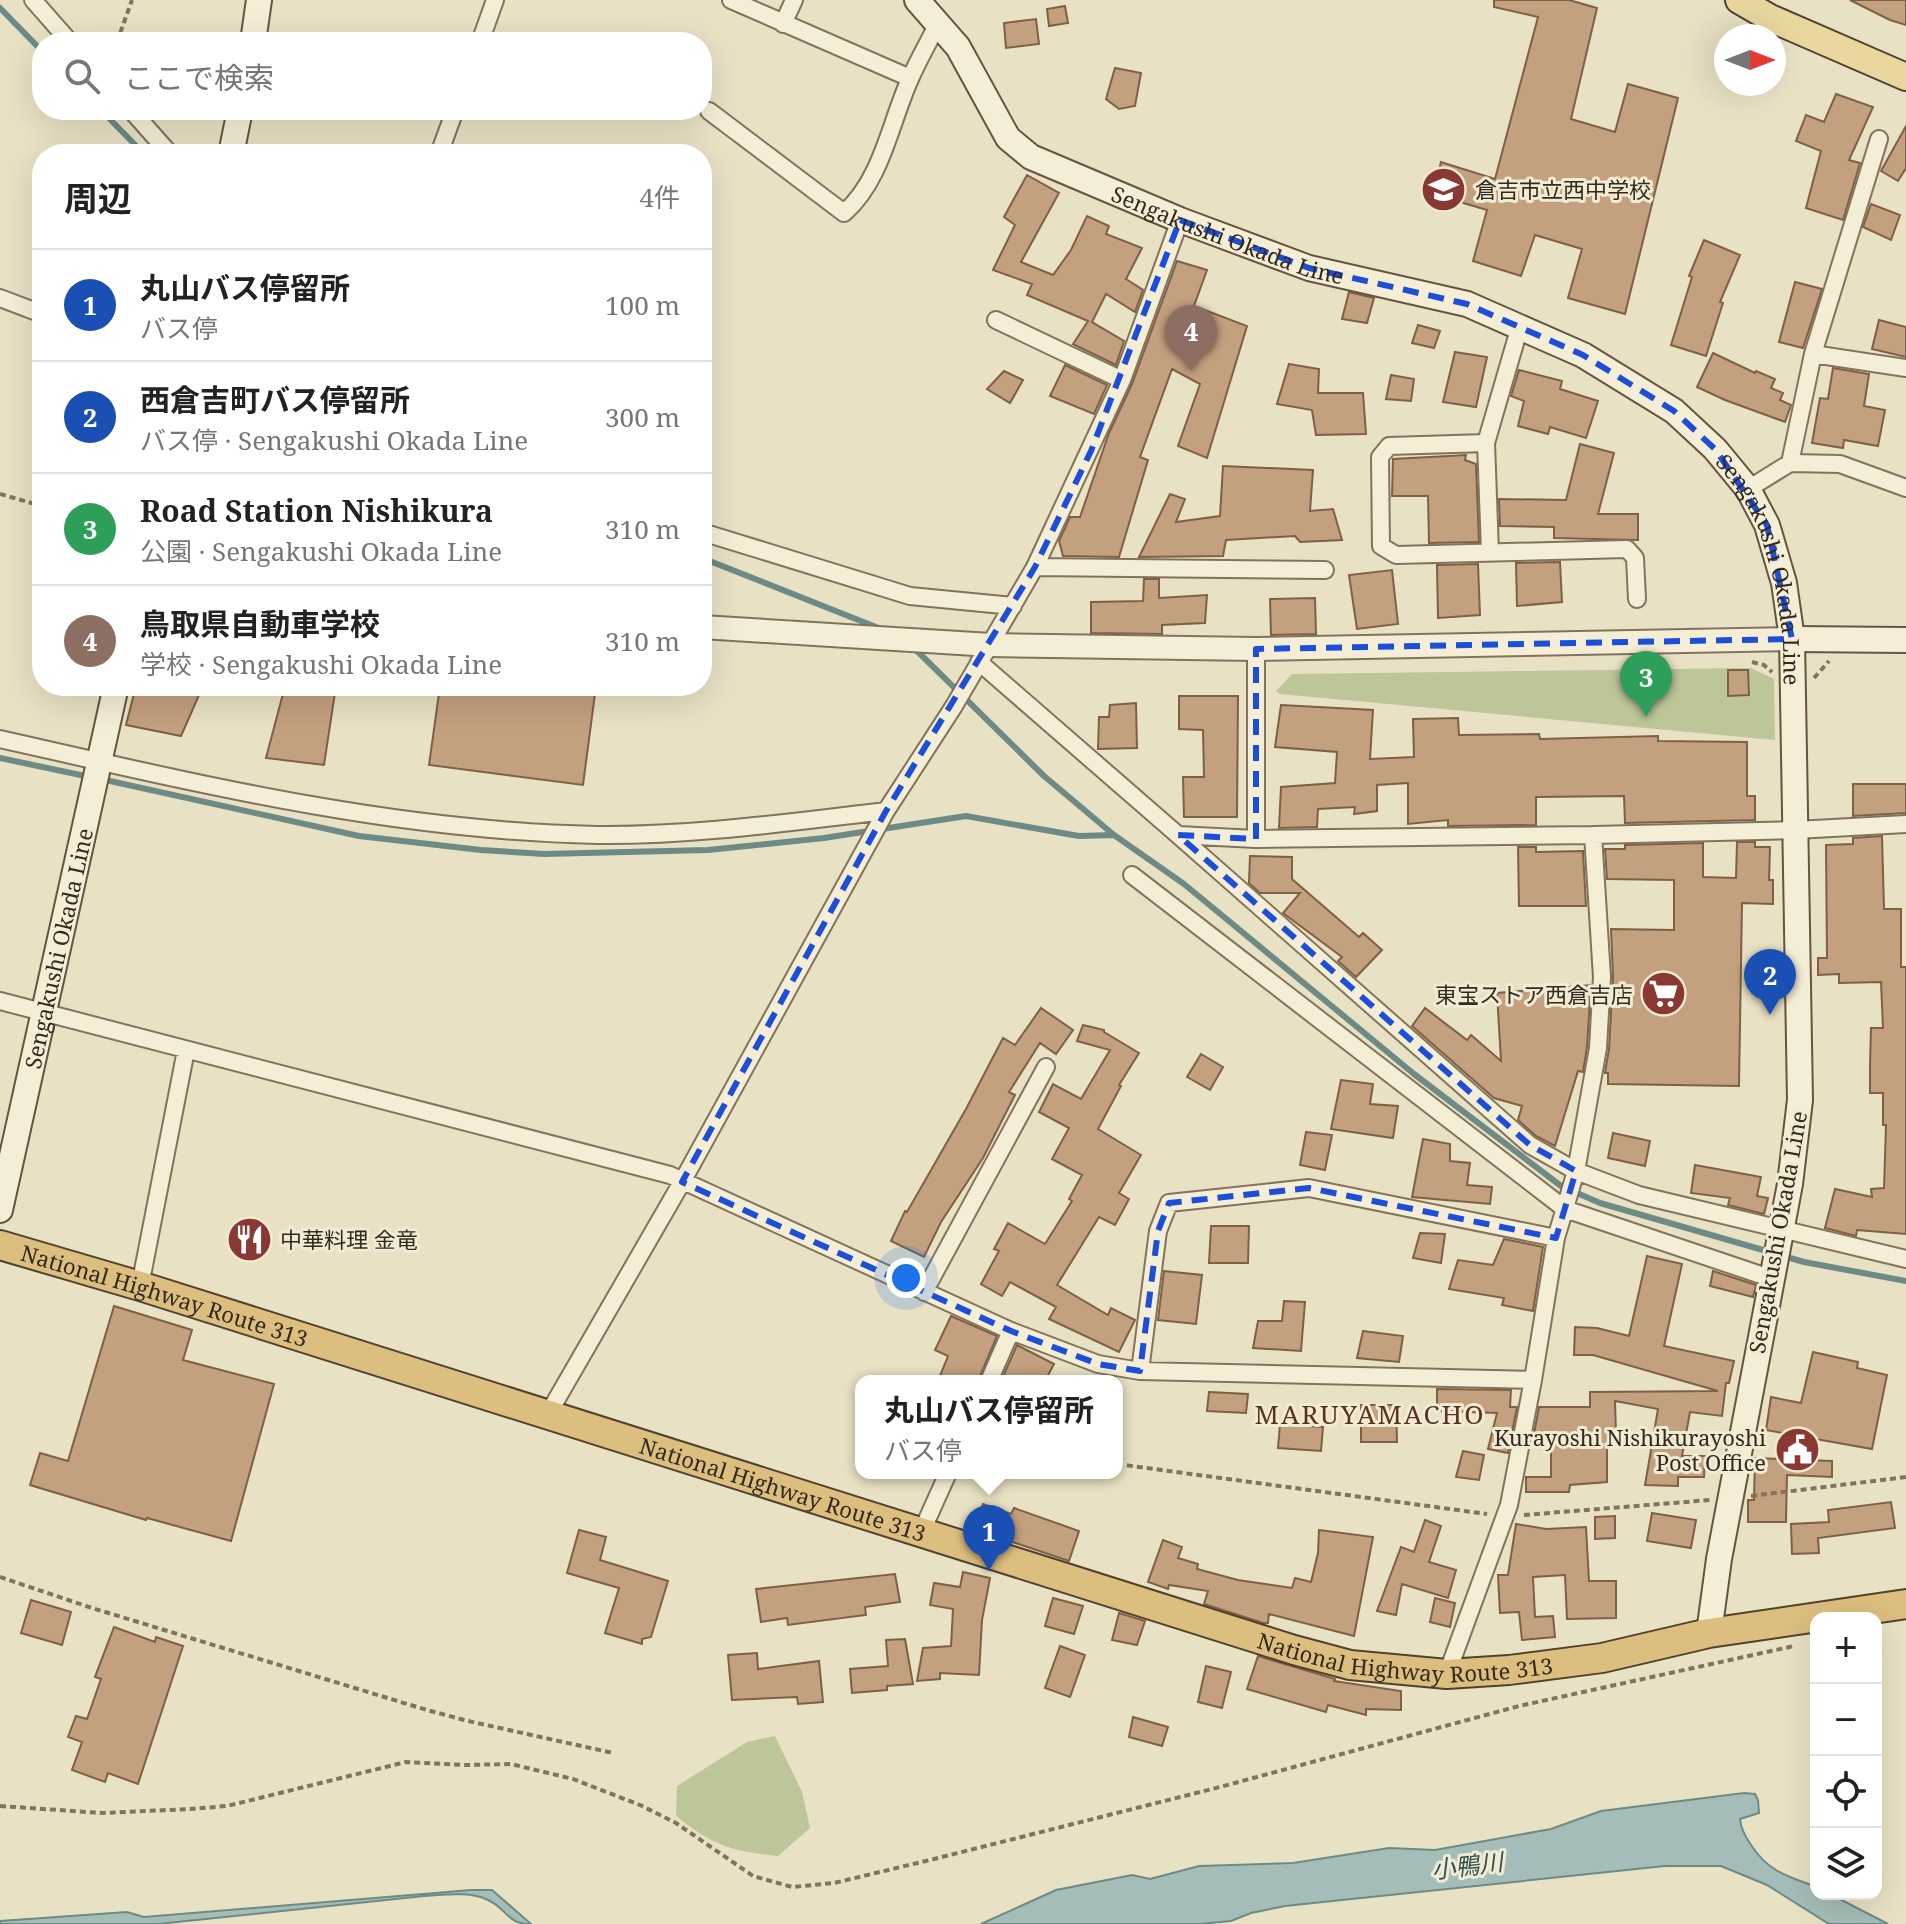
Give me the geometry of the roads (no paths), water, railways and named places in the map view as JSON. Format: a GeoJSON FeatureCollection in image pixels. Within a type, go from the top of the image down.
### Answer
{"type":"FeatureCollection","features":[{"type":"Feature","properties":{"kind":"highway","name":"National Highway Route 313"},"geometry":{"type":"LineString","coordinates":[[0,1245],[140,1286],[547,1416],[1350,1665],[1447,1674],[1509,1670],[1602,1658],[1709,1633],[1906,1604]]}},
{"type":"Feature","properties":{"kind":"main road"},"geometry":{"type":"LineString","coordinates":[[254,32],[259,0]]}},
{"type":"Feature","properties":{"kind":"main road","name":"Sengakushi Okada Line"},"geometry":{"type":"LineString","coordinates":[[917,0],[958,47],[1008,138],[1031,157],[1180,220],[1309,268],[1467,304],[1583,355],[1674,411],[1715,449],[1748,489],[1767,525],[1780,568],[1792,639],[1800,1100],[1790,1184],[1719,1559],[1709,1633]]}},
{"type":"Feature","properties":{"kind":"main road"},"geometry":{"type":"LineString","coordinates":[[1739,0],[1770,18],[1906,77]]}},
{"type":"Feature","properties":{"kind":"main road"},"geometry":{"type":"LineString","coordinates":[[233,144],[238,120]]}},
{"type":"Feature","properties":{"kind":"main road"},"geometry":{"type":"LineString","coordinates":[[1792,639],[1906,640]]}},
{"type":"Feature","properties":{"kind":"main road","name":"Sengakushi Okada Line"},"geometry":{"type":"LineString","coordinates":[[0,1210],[114,696]]}},
{"type":"Feature","properties":{"kind":"street"},"geometry":{"type":"LineString","coordinates":[[33,0],[61,32]]}},
{"type":"Feature","properties":{"kind":"street"},"geometry":{"type":"LineString","coordinates":[[484,32],[495,0]]}},
{"type":"Feature","properties":{"kind":"street"},"geometry":{"type":"LineString","coordinates":[[731,0],[910,78]]}},
{"type":"Feature","properties":{"kind":"street"},"geometry":{"type":"LineString","coordinates":[[783,24],[794,0]]}},
{"type":"Feature","properties":{"kind":"street"},"geometry":{"type":"LineString","coordinates":[[712,113],[844,213],[858,201],[876,169],[910,78],[938,23]]}},
{"type":"Feature","properties":{"kind":"street"},"geometry":{"type":"LineString","coordinates":[[140,120],[161,144]]}},
{"type":"Feature","properties":{"kind":"street"},"geometry":{"type":"LineString","coordinates":[[443,144],[451,120]]}},
{"type":"Feature","properties":{"kind":"street"},"geometry":{"type":"LineString","coordinates":[[1790,463],[1813,354],[1879,139]]}},
{"type":"Feature","properties":{"kind":"street"},"geometry":{"type":"LineString","coordinates":[[547,1416],[682,1182],[855,865],[954,706],[1035,567],[1122,380],[1180,220]]}},
{"type":"Feature","properties":{"kind":"street"},"geometry":{"type":"LineString","coordinates":[[0,298],[32,310]]}},
{"type":"Feature","properties":{"kind":"street"},"geometry":{"type":"LineString","coordinates":[[996,320],[1122,380]]}},
{"type":"Feature","properties":{"kind":"street"},"geometry":{"type":"LineString","coordinates":[[1490,552],[1486,443],[1520,326]]}},
{"type":"Feature","properties":{"kind":"street"},"geometry":{"type":"LineString","coordinates":[[1813,354],[1906,368]]}},
{"type":"Feature","properties":{"kind":"street"},"geometry":{"type":"LineString","coordinates":[[1486,443],[1389,446],[1380,457],[1381,546],[1396,555],[1627,549],[1635,558],[1637,599]]}},
{"type":"Feature","properties":{"kind":"street"},"geometry":{"type":"LineString","coordinates":[[1748,489],[1790,463],[1840,464],[1906,488]]}},
{"type":"Feature","properties":{"kind":"street"},"geometry":{"type":"LineString","coordinates":[[712,535],[910,596],[1013,606]]}},
{"type":"Feature","properties":{"kind":"street"},"geometry":{"type":"LineString","coordinates":[[1035,567],[1325,570]]}},
{"type":"Feature","properties":{"kind":"street"},"geometry":{"type":"LineString","coordinates":[[712,628],[931,641],[985,653],[1792,639]]}},
{"type":"Feature","properties":{"kind":"street"},"geometry":{"type":"LineString","coordinates":[[1256,649],[1256,839]]}},
{"type":"Feature","properties":{"kind":"street"},"geometry":{"type":"LineString","coordinates":[[985,653],[1178,835],[1530,1145],[1576,1171],[1639,1195],[1779,1234],[1906,1259]]}},
{"type":"Feature","properties":{"kind":"street"},"geometry":{"type":"LineString","coordinates":[[0,739],[280,801],[444,826],[598,835],[884,816]]}},
{"type":"Feature","properties":{"kind":"street"},"geometry":{"type":"LineString","coordinates":[[1178,835],[1256,839],[1593,835],[1906,824]]}},
{"type":"Feature","properties":{"kind":"street"},"geometry":{"type":"LineString","coordinates":[[1447,1674],[1509,1505],[1556,1238],[1576,1171],[1598,1048],[1602,977],[1593,835]]}},
{"type":"Feature","properties":{"kind":"street"},"geometry":{"type":"LineString","coordinates":[[1132,875],[1565,1209],[1771,1274]]}},
{"type":"Feature","properties":{"kind":"street"},"geometry":{"type":"LineString","coordinates":[[0,1001],[670,1175],[1011,1331],[1098,1364],[1140,1371],[1533,1380]]}},
{"type":"Feature","properties":{"kind":"street"},"geometry":{"type":"LineString","coordinates":[[140,1286],[186,1050]]}},
{"type":"Feature","properties":{"kind":"street"},"geometry":{"type":"LineString","coordinates":[[924,1292],[1046,1067]]}},
{"type":"Feature","properties":{"kind":"street"},"geometry":{"type":"LineString","coordinates":[[1140,1371],[1158,1231],[1169,1203],[1309,1188],[1556,1238]]}},
{"type":"Feature","properties":{"kind":"street"},"geometry":{"type":"LineString","coordinates":[[992,1375],[1011,1331]]}},
{"type":"Feature","properties":{"kind":"street"},"geometry":{"type":"LineString","coordinates":[[921,1533],[945,1479]]}},
{"type":"Feature","properties":{"kind":"water","name":"小鴨川"},"geometry":{"type":"Polygon","coordinates":[[[1755,1794],[1759,1813],[1740,1819],[1741,1825],[1752,1846],[1768,1864],[1810,1885],[1810,1900],[1842,1900],[1888,1924],[1829,1924],[1767,1885],[1721,1866],[1665,1866],[1285,1906],[1231,1921],[1200,1924],[981,1924],[1056,1890],[1132,1875],[1150,1879],[1199,1866],[1293,1863],[1389,1848],[1435,1850],[1551,1829],[1601,1811],[1755,1794]]]}},
{"type":"Feature","properties":{"kind":"water"},"geometry":{"type":"Polygon","coordinates":[[[492,1890],[531,1924],[517,1922],[488,1900],[456,1894],[158,1924],[0,1924],[0,1921],[127,1912],[144,1917],[492,1890]]]}},
{"type":"Feature","properties":{"kind":"waterway"},"geometry":{"type":"LineString","coordinates":[[0,8],[32,41]]}},
{"type":"Feature","properties":{"kind":"waterway"},"geometry":{"type":"LineString","coordinates":[[111,120],[134,144]]}},
{"type":"Feature","properties":{"kind":"waterway"},"geometry":{"type":"LineString","coordinates":[[712,562],[881,629]]}},
{"type":"Feature","properties":{"kind":"waterway"},"geometry":{"type":"LineString","coordinates":[[912,646],[1044,776],[1114,835],[1184,884],[1414,1074],[1561,1186],[1600,1203],[1770,1252]]}},
{"type":"Feature","properties":{"kind":"waterway"},"geometry":{"type":"LineString","coordinates":[[0,758],[90,777]]}},
{"type":"Feature","properties":{"kind":"waterway"},"geometry":{"type":"LineString","coordinates":[[101,779],[359,836],[544,854],[708,850],[824,838],[966,816],[1079,836],[1114,835]]}},
{"type":"Feature","properties":{"kind":"waterway"},"geometry":{"type":"LineString","coordinates":[[1780,1255],[1906,1281]]}},
{"type":"Feature","properties":{"kind":"place","name":"倉吉市立西中学校"},"geometry":{"type":"Point","coordinates":[1444,189]}},
{"type":"Feature","properties":{"kind":"place","name":"鳥取県自動車学校"},"geometry":{"type":"Point","coordinates":[1191,371]}},
{"type":"Feature","properties":{"kind":"place","name":"Road Station Nishikura"},"geometry":{"type":"Point","coordinates":[1646,717]}},
{"type":"Feature","properties":{"kind":"place","name":"東宝ストア西倉吉店"},"geometry":{"type":"Point","coordinates":[1664,994]}},
{"type":"Feature","properties":{"kind":"place","name":"西倉吉町バス停留所"},"geometry":{"type":"Point","coordinates":[1770,1015]}},
{"type":"Feature","properties":{"kind":"place","name":"中華料理 金竜"},"geometry":{"type":"Point","coordinates":[249,1239]}},
{"type":"Feature","properties":{"kind":"place","name":"Kurayoshi Nishikurayoshi Post Office"},"geometry":{"type":"Point","coordinates":[1797,1450]}},
{"type":"Feature","properties":{"kind":"place","name":"丸山バス停留所"},"geometry":{"type":"Point","coordinates":[989,1571]}},
{"type":"Feature","properties":{"kind":"district","name":"MARUYAMACHO"},"geometry":{"type":"Point","coordinates":[1370,1414]}}]}
